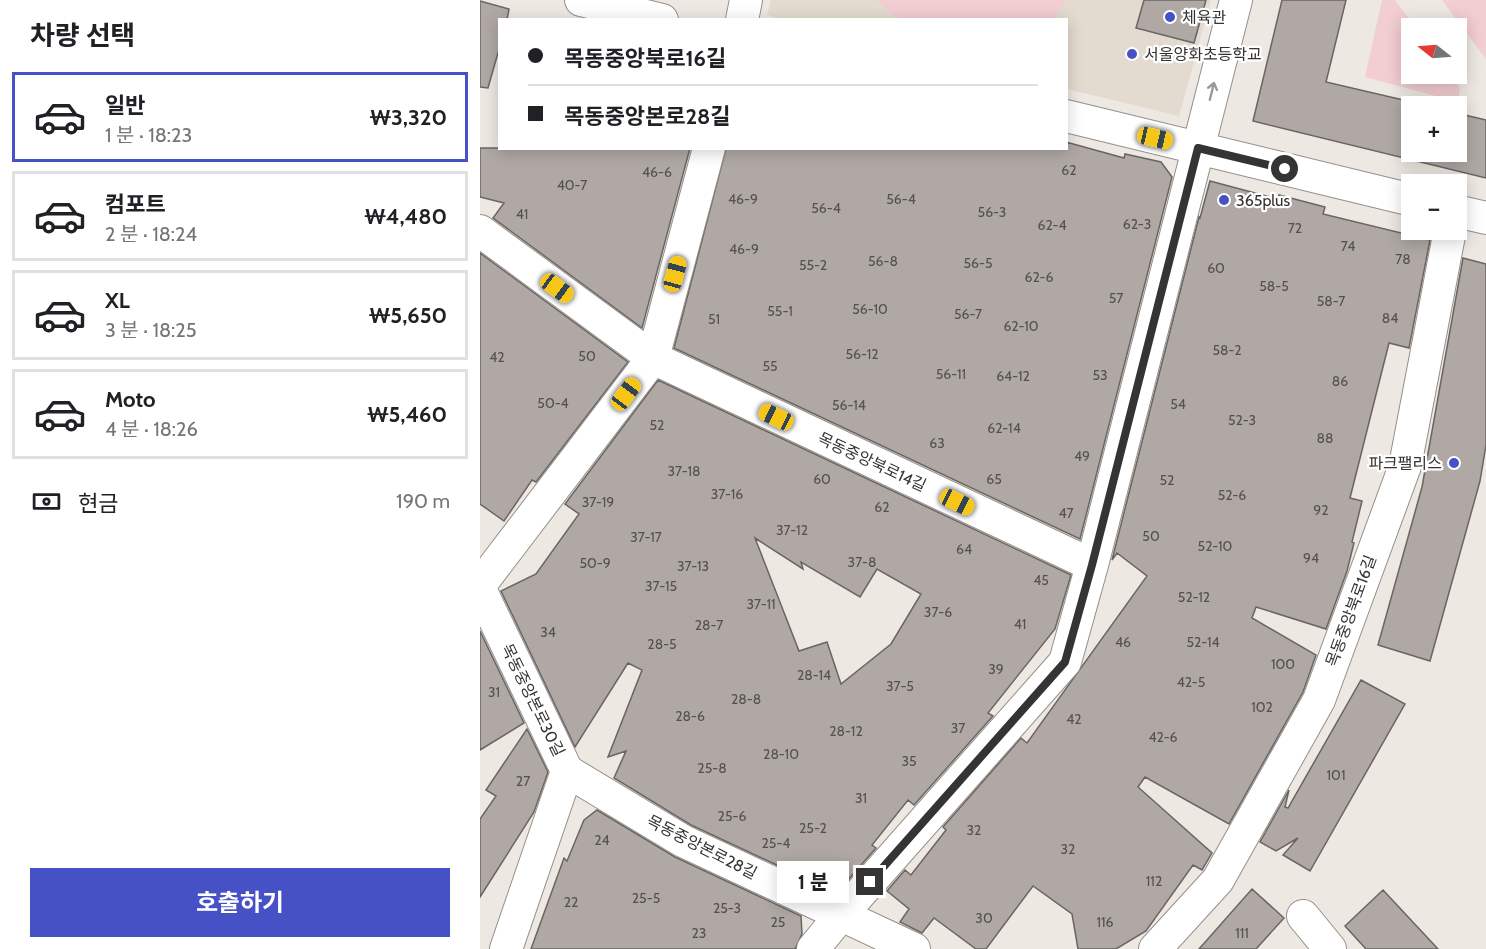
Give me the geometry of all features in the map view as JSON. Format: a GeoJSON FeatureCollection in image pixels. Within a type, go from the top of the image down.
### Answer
{"type":"FeatureCollection","features":[{"type":"Feature","properties":{"kind":"street"},"geometry":{"type":"LineString","coordinates":[[581,0],[654,18]]}},
{"type":"Feature","properties":{"kind":"street"},"geometry":{"type":"LineString","coordinates":[[742,18],[746,0]]}},
{"type":"Feature","properties":{"kind":"street"},"geometry":{"type":"LineString","coordinates":[[813,949],[1065,662],[1092,565],[1236,0]]}},
{"type":"Feature","properties":{"kind":"street"},"geometry":{"type":"LineString","coordinates":[[1068,116],[1401,197]]}},
{"type":"Feature","properties":{"kind":"street"},"geometry":{"type":"LineString","coordinates":[[480,587],[653,358],[708,150]]}},
{"type":"Feature","properties":{"kind":"street"},"geometry":{"type":"LineString","coordinates":[[1467,214],[1486,218]]}},
{"type":"Feature","properties":{"kind":"street","name":"목동중앙북로14길"},"geometry":{"type":"LineString","coordinates":[[480,231],[653,358],[1092,565]]}},
{"type":"Feature","properties":{"kind":"street","name":"목동중앙북로16길"},"geometry":{"type":"LineString","coordinates":[[1155,949],[1218,880],[1319,700],[1405,466],[1448,240]]}},
{"type":"Feature","properties":{"kind":"street","name":"목동중앙본로30길"},"geometry":{"type":"LineString","coordinates":[[480,587],[567,771],[506,949]]}},
{"type":"Feature","properties":{"kind":"street","name":"목동중앙본로28길"},"geometry":{"type":"LineString","coordinates":[[567,771],[684,841],[914,949]]}},
{"type":"Feature","properties":{"kind":"street"},"geometry":{"type":"LineString","coordinates":[[1303,916],[1330,949]]}},
{"type":"Feature","properties":{"kind":"shaded area","name":"서울양화초등학교"},"geometry":{"type":"Polygon","coordinates":[[[771,0],[1211,0],[1179,116],[1068,89],[1068,18],[778,18],[767,15],[771,0]]]}},
{"type":"Feature","properties":{"kind":"shaded area"},"geometry":{"type":"Polygon","coordinates":[[[878,0],[1066,0],[1055,18],[902,18],[892,15],[878,0]]]}},
{"type":"Feature","properties":{"kind":"shaded area"},"geometry":{"type":"Polygon","coordinates":[[[1382,0],[1395,0],[1408,18],[1401,18],[1401,84],[1457,84],[1460,88],[1459,96],[1436,96],[1365,77],[1382,0]]]}},
{"type":"Feature","properties":{"kind":"shaded area"},"geometry":{"type":"Polygon","coordinates":[[[1442,0],[1486,0],[1486,59],[1467,34],[1467,18],[1455,18],[1442,0]]]}},
{"type":"Feature","properties":{"kind":"building","name":"체육관"},"geometry":{"type":"Polygon","coordinates":[[[1144,0],[1206,0],[1194,43],[1136,28],[1144,0]]]}},
{"type":"Feature","properties":{"kind":"building"},"geometry":{"type":"Polygon","coordinates":[[[1282,0],[1346,0],[1326,82],[1401,99],[1401,157],[1253,121],[1282,0]]]}},
{"type":"Feature","properties":{"kind":"building"},"geometry":{"type":"Polygon","coordinates":[[[480,1],[509,9],[507,18],[498,18],[498,53],[488,88],[480,87],[480,1]]]}},
{"type":"Feature","properties":{"kind":"building"},"geometry":{"type":"Polygon","coordinates":[[[1467,116],[1486,120],[1486,178],[1421,162],[1467,162],[1467,116]]]}},
{"type":"Feature","properties":{"kind":"building"},"geometry":{"type":"Polygon","coordinates":[[[1068,143],[1124,158],[1125,154],[1161,162],[1172,177],[1080,539],[674,348],[725,150],[1068,150],[1068,143]]]}},
{"type":"Feature","properties":{"kind":"building"},"geometry":{"type":"Polygon","coordinates":[[[480,148],[498,148],[498,150],[689,150],[642,328],[493,218],[504,203],[480,197],[480,148]]]}},
{"type":"Feature","properties":{"kind":"building"},"geometry":{"type":"Polygon","coordinates":[[[1210,181],[1278,199],[1279,195],[1325,207],[1323,214],[1401,233],[1401,240],[1430,240],[1409,348],[1389,343],[1350,498],[1362,501],[1352,542],[1354,543],[1347,571],[1326,629],[1256,607],[1252,618],[1316,655],[1303,692],[1229,824],[1145,777],[1138,787],[1212,853],[1202,870],[1193,865],[1146,931],[1116,949],[1078,949],[1072,914],[1033,886],[986,949],[976,949],[934,918],[922,933],[900,922],[909,909],[887,891],[905,870],[911,875],[946,830],[943,827],[1021,738],[1027,743],[1147,576],[1117,553],[1112,560],[1210,181]]]}},
{"type":"Feature","properties":{"kind":"building"},"geometry":{"type":"Polygon","coordinates":[[[480,253],[628,362],[536,482],[532,480],[504,521],[480,504],[480,253]]]}},
{"type":"Feature","properties":{"kind":"building","name":"파크팰리스"},"geometry":{"type":"Polygon","coordinates":[[[1463,258],[1486,264],[1486,445],[1480,481],[1430,661],[1378,645],[1422,487],[1463,258]]]}},
{"type":"Feature","properties":{"kind":"building"},"geometry":{"type":"Polygon","coordinates":[[[658,380],[1071,575],[1055,629],[988,713],[993,716],[914,805],[908,800],[872,845],[876,848],[848,880],[826,888],[691,825],[614,778],[626,751],[608,757],[642,670],[628,663],[575,747],[501,591],[536,574],[579,514],[565,504],[658,380]],[[755,538],[799,651],[827,642],[841,684],[891,644],[921,594],[877,569],[860,597],[801,562],[803,569],[755,538]]]}},
{"type":"Feature","properties":{"kind":"building"},"geometry":{"type":"Polygon","coordinates":[[[480,631],[524,723],[480,750],[480,631]]]}},
{"type":"Feature","properties":{"kind":"building"},"geometry":{"type":"Polygon","coordinates":[[[1361,680],[1405,704],[1310,871],[1283,855],[1298,838],[1276,851],[1260,842],[1289,790],[1285,807],[1288,808],[1361,680]]]}},
{"type":"Feature","properties":{"kind":"building"},"geometry":{"type":"Polygon","coordinates":[[[527,729],[548,772],[534,812],[480,897],[480,819],[496,796],[486,790],[527,729]]]}},
{"type":"Feature","properties":{"kind":"building"},"geometry":{"type":"Polygon","coordinates":[[[597,810],[675,857],[801,916],[802,934],[795,949],[531,949],[564,858],[567,861],[584,820],[597,810]]]}},
{"type":"Feature","properties":{"kind":"building"},"geometry":{"type":"Polygon","coordinates":[[[1252,889],[1284,918],[1256,949],[1199,949],[1252,889]]]}},
{"type":"Feature","properties":{"kind":"building"},"geometry":{"type":"Polygon","coordinates":[[[1383,890],[1438,949],[1366,949],[1345,926],[1383,890]]]}},
{"type":"Feature","properties":{"kind":"place","name":"체육관"},"geometry":{"type":"Point","coordinates":[1170,17]}},
{"type":"Feature","properties":{"kind":"place","name":"서울양화초등학교"},"geometry":{"type":"Point","coordinates":[1132,54]}},
{"type":"Feature","properties":{"kind":"place","name":"365plus"},"geometry":{"type":"Point","coordinates":[1224,200]}},
{"type":"Feature","properties":{"kind":"place","name":"파크팰리스"},"geometry":{"type":"Point","coordinates":[1454,463]}},
{"type":"Feature","properties":{"kind":"route"},"geometry":{"type":"LineString","coordinates":[[870,882],[1065,662],[1092,565],[1198,148],[1285,169]]}}]}
